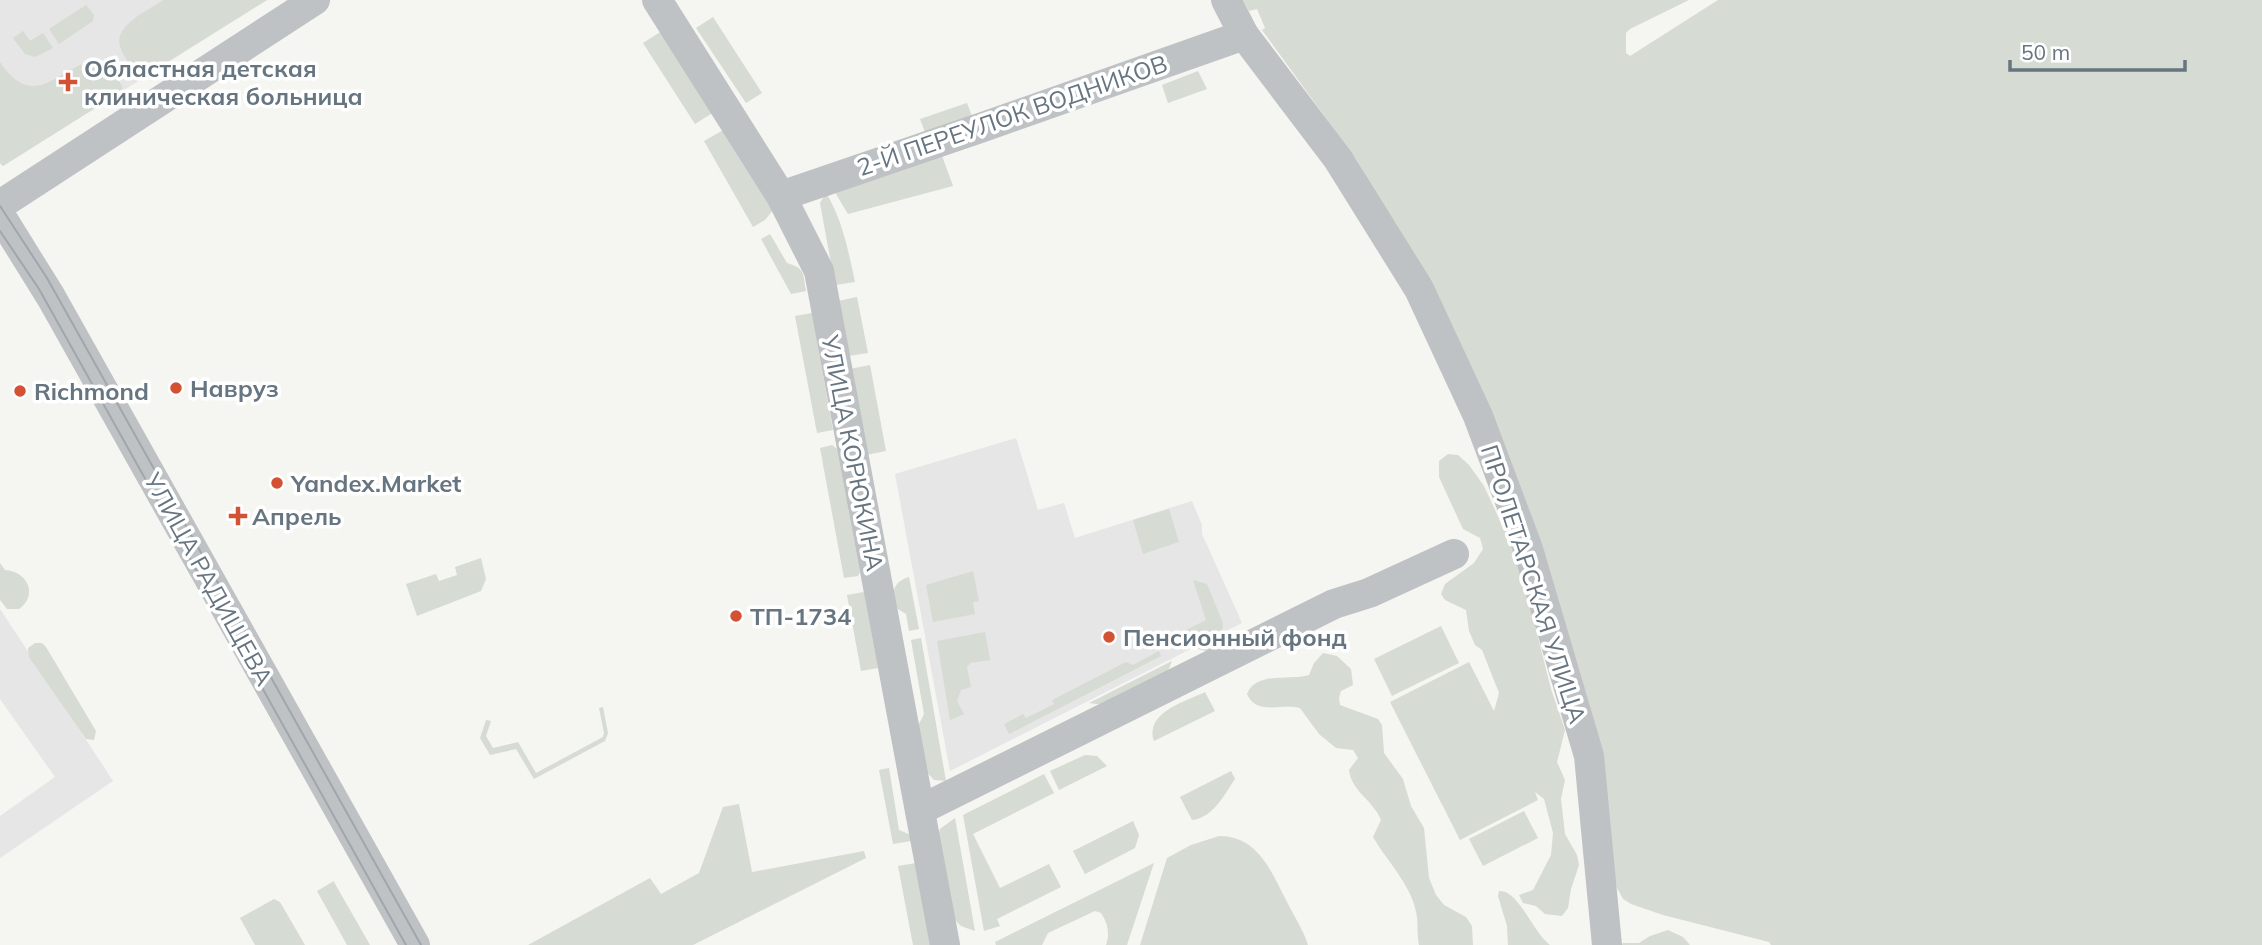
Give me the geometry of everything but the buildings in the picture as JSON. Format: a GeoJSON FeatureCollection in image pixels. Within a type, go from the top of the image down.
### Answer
{"type":"FeatureCollection","features":[{"type":"Feature","properties":{"kind":"street"},"geometry":{"type":"LineString","coordinates":[[0,205],[315,0]]}},
{"type":"Feature","properties":{"kind":"street","name":"УЛИЦА КОРЮКИНА"},"geometry":{"type":"LineString","coordinates":[[657,0],[780,196],[819,271],[945,945]]}},
{"type":"Feature","properties":{"kind":"street","name":"ПРОЛЕТАРСКАЯ УЛИЦА"},"geometry":{"type":"LineString","coordinates":[[1226,0],[1244,34],[1338,159],[1413,278],[1478,416],[1528,549],[1589,756],[1607,945]]}},
{"type":"Feature","properties":{"kind":"street","name":"2-Й ПЕРЕУЛОК ВОДНИКОВ"},"geometry":{"type":"LineString","coordinates":[[780,196],[1244,34]]}},
{"type":"Feature","properties":{"kind":"street","name":"УЛИЦА РАДИЩЕВА"},"geometry":{"type":"LineString","coordinates":[[0,215],[51,297],[415,945]]}},
{"type":"Feature","properties":{"kind":"street"},"geometry":{"type":"LineString","coordinates":[[920,810],[1334,604],[1369,593],[1454,554]]}},
{"type":"Feature","properties":{"kind":"shaded area","name":"Областная детская клиническая больница"},"geometry":{"type":"Polygon","coordinates":[[[0,0],[267,0],[3,166],[0,163],[0,0]]]}},
{"type":"Feature","properties":{"kind":"shaded area"},"geometry":{"type":"Polygon","coordinates":[[[163,0],[267,0],[140,79],[120,46],[122,31],[134,19],[163,0]]]}},
{"type":"Feature","properties":{"kind":"shaded area"},"geometry":{"type":"Polygon","coordinates":[[[1243,0],[1689,0],[1630,29],[1626,33],[1626,53],[1630,56],[1718,0],[2262,0],[2262,945],[1771,945],[1769,942],[1663,915],[1623,899],[1609,865],[1600,758],[1414,257],[1357,161],[1262,30],[1265,28],[1257,9],[1249,11],[1243,0]]]}},
{"type":"Feature","properties":{"kind":"shaded area"},"geometry":{"type":"Polygon","coordinates":[[[86,5],[94,15],[93,21],[59,44],[49,29],[86,5]]]}},
{"type":"Feature","properties":{"kind":"shaded area"},"geometry":{"type":"Polygon","coordinates":[[[713,17],[762,93],[746,103],[696,28],[713,17]]]}},
{"type":"Feature","properties":{"kind":"shaded area"},"geometry":{"type":"Polygon","coordinates":[[[23,31],[30,41],[43,33],[53,48],[35,57],[25,54],[13,38],[23,31]]]}},
{"type":"Feature","properties":{"kind":"shaded area"},"geometry":{"type":"Polygon","coordinates":[[[662,31],[714,112],[695,124],[643,43],[662,31]]]}},
{"type":"Feature","properties":{"kind":"shaded area"},"geometry":{"type":"Polygon","coordinates":[[[0,62],[15,79],[29,86],[43,84],[81,65],[94,63],[111,70],[124,90],[3,166],[0,163],[0,62]]]}},
{"type":"Feature","properties":{"kind":"shaded area"},"geometry":{"type":"Polygon","coordinates":[[[1198,71],[1207,89],[1168,103],[1162,85],[1198,71]]]}},
{"type":"Feature","properties":{"kind":"shaded area"},"geometry":{"type":"Polygon","coordinates":[[[967,103],[973,119],[926,135],[920,119],[967,103]]]}},
{"type":"Feature","properties":{"kind":"shaded area"},"geometry":{"type":"Polygon","coordinates":[[[725,129],[773,210],[765,220],[753,227],[704,141],[725,129]]]}},
{"type":"Feature","properties":{"kind":"shaded area"},"geometry":{"type":"Polygon","coordinates":[[[941,153],[953,186],[848,214],[833,189],[941,153]]]}},
{"type":"Feature","properties":{"kind":"shaded area"},"geometry":{"type":"Polygon","coordinates":[[[826,193],[841,225],[855,282],[835,285],[820,203],[826,193]]]}},
{"type":"Feature","properties":{"kind":"shaded area"},"geometry":{"type":"Polygon","coordinates":[[[770,234],[787,263],[802,272],[806,291],[791,294],[761,239],[770,234]]]}},
{"type":"Feature","properties":{"kind":"shaded area"},"geometry":{"type":"Polygon","coordinates":[[[857,297],[868,353],[848,356],[838,301],[857,297]]]}},
{"type":"Feature","properties":{"kind":"shaded area"},"geometry":{"type":"Polygon","coordinates":[[[812,313],[833,430],[817,433],[795,316],[812,313]]]}},
{"type":"Feature","properties":{"kind":"shaded area"},"geometry":{"type":"Polygon","coordinates":[[[870,365],[886,451],[866,455],[850,369],[870,365]]]}},
{"type":"Feature","properties":{"kind":"shaded area"},"geometry":{"type":"Polygon","coordinates":[[[1016,438],[1038,510],[1064,503],[1075,538],[1192,501],[1202,525],[1202,534],[1242,623],[950,771],[895,474],[1016,438]]]}},
{"type":"Feature","properties":{"kind":"shaded area"},"geometry":{"type":"Polygon","coordinates":[[[832,445],[837,449],[860,572],[858,576],[844,578],[820,448],[832,445]]]}},
{"type":"Feature","properties":{"kind":"shaded area"},"geometry":{"type":"Polygon","coordinates":[[[1448,454],[1458,455],[1484,486],[1502,525],[1515,537],[1531,588],[1534,622],[1551,689],[1565,730],[1557,762],[1565,780],[1561,799],[1565,834],[1577,855],[1579,865],[1568,908],[1562,916],[1545,914],[1536,906],[1523,903],[1519,895],[1533,890],[1551,855],[1553,833],[1544,799],[1535,792],[1538,800],[1460,840],[1390,702],[1469,662],[1494,711],[1499,693],[1482,650],[1475,645],[1469,631],[1466,610],[1445,600],[1441,594],[1445,584],[1474,563],[1483,549],[1480,538],[1463,529],[1439,477],[1439,461],[1448,454]]]}},
{"type":"Feature","properties":{"kind":"shaded area"},"geometry":{"type":"Polygon","coordinates":[[[1169,509],[1179,542],[1143,554],[1133,520],[1169,509]]]}},
{"type":"Feature","properties":{"kind":"shaded area"},"geometry":{"type":"Polygon","coordinates":[[[481,558],[486,579],[481,591],[417,616],[406,584],[436,574],[439,581],[457,575],[455,567],[481,558]]]}},
{"type":"Feature","properties":{"kind":"shaded area"},"geometry":{"type":"Polygon","coordinates":[[[0,563],[5,570],[13,571],[28,585],[28,597],[19,609],[7,609],[0,600],[0,563]]]}},
{"type":"Feature","properties":{"kind":"shaded area"},"geometry":{"type":"Polygon","coordinates":[[[973,571],[979,601],[973,602],[975,614],[933,622],[926,585],[973,571]]]}},
{"type":"Feature","properties":{"kind":"shaded area"},"geometry":{"type":"Polygon","coordinates":[[[909,577],[919,629],[909,631],[906,614],[893,606],[893,595],[900,581],[909,577]]]}},
{"type":"Feature","properties":{"kind":"shaded area"},"geometry":{"type":"Polygon","coordinates":[[[1193,580],[1207,584],[1223,623],[1221,643],[1208,652],[1189,646],[1180,633],[1206,620],[1193,580]]]}},
{"type":"Feature","properties":{"kind":"shaded area"},"geometry":{"type":"Polygon","coordinates":[[[864,592],[878,668],[861,671],[847,595],[864,592]]]}},
{"type":"Feature","properties":{"kind":"shaded area"},"geometry":{"type":"Polygon","coordinates":[[[0,609],[113,781],[0,858],[0,816],[55,777],[0,699],[0,609]]]}},
{"type":"Feature","properties":{"kind":"shaded area"},"geometry":{"type":"Polygon","coordinates":[[[1441,626],[1459,663],[1392,696],[1374,659],[1441,626]]]}},
{"type":"Feature","properties":{"kind":"shaded area"},"geometry":{"type":"Polygon","coordinates":[[[985,632],[990,660],[970,663],[967,667],[971,687],[961,690],[957,701],[964,714],[950,720],[937,641],[985,632]]]}},
{"type":"Feature","properties":{"kind":"shaded area"},"geometry":{"type":"Polygon","coordinates":[[[921,638],[946,781],[934,780],[926,771],[918,726],[924,714],[911,640],[921,638]]]}},
{"type":"Feature","properties":{"kind":"shaded area"},"geometry":{"type":"Polygon","coordinates":[[[35,643],[42,643],[46,647],[96,731],[94,740],[86,739],[29,657],[28,648],[35,643]]]}},
{"type":"Feature","properties":{"kind":"shaded area"},"geometry":{"type":"Polygon","coordinates":[[[1159,651],[1161,656],[1009,734],[1004,724],[1023,714],[1026,718],[1054,704],[1052,700],[1126,662],[1133,665],[1159,651]]]}},
{"type":"Feature","properties":{"kind":"shaded area"},"geometry":{"type":"Polygon","coordinates":[[[1323,653],[1337,656],[1351,669],[1353,685],[1341,691],[1340,705],[1378,719],[1382,725],[1384,753],[1403,779],[1411,806],[1424,828],[1429,878],[1436,895],[1444,905],[1466,917],[1472,926],[1473,945],[1419,945],[1417,917],[1411,895],[1373,837],[1381,820],[1351,777],[1349,770],[1358,758],[1353,750],[1336,748],[1319,734],[1300,708],[1263,707],[1251,701],[1247,694],[1251,687],[1266,679],[1309,675],[1314,663],[1323,653]]]}},
{"type":"Feature","properties":{"kind":"shaded area"},"geometry":{"type":"Polygon","coordinates":[[[1172,661],[1168,671],[1104,705],[1089,703],[1172,661]]]}},
{"type":"Feature","properties":{"kind":"shaded area"},"geometry":{"type":"Polygon","coordinates":[[[1205,692],[1215,711],[1154,741],[1155,723],[1161,715],[1205,692]]]}},
{"type":"Feature","properties":{"kind":"shaded area"},"geometry":{"type":"Polygon","coordinates":[[[603,707],[608,733],[605,741],[534,779],[516,749],[490,755],[480,738],[486,720],[491,721],[486,736],[493,748],[518,742],[536,773],[603,737],[599,708],[603,707]]]}},
{"type":"Feature","properties":{"kind":"shaded area"},"geometry":{"type":"Polygon","coordinates":[[[1085,755],[1097,756],[1107,766],[1059,790],[1050,771],[1085,755]]]}},
{"type":"Feature","properties":{"kind":"shaded area"},"geometry":{"type":"Polygon","coordinates":[[[889,768],[899,830],[911,835],[911,841],[893,844],[879,770],[889,768]]]}},
{"type":"Feature","properties":{"kind":"shaded area"},"geometry":{"type":"Polygon","coordinates":[[[1231,771],[1235,779],[1217,805],[1206,815],[1192,820],[1180,797],[1231,771]]]}},
{"type":"Feature","properties":{"kind":"shaded area"},"geometry":{"type":"Polygon","coordinates":[[[1044,774],[1054,793],[973,834],[1000,888],[1049,864],[1061,887],[997,919],[1000,926],[984,931],[963,815],[1044,774]]]}},
{"type":"Feature","properties":{"kind":"shaded area"},"geometry":{"type":"Polygon","coordinates":[[[739,804],[752,872],[864,851],[866,858],[693,945],[528,945],[650,878],[661,894],[699,873],[723,807],[739,804]]]}},
{"type":"Feature","properties":{"kind":"shaded area"},"geometry":{"type":"Polygon","coordinates":[[[1524,811],[1538,838],[1483,866],[1469,839],[1524,811]]]}},
{"type":"Feature","properties":{"kind":"shaded area"},"geometry":{"type":"Polygon","coordinates":[[[955,818],[975,931],[961,926],[952,917],[938,835],[940,829],[955,818]]]}},
{"type":"Feature","properties":{"kind":"shaded area"},"geometry":{"type":"Polygon","coordinates":[[[1133,821],[1139,835],[1135,848],[1085,874],[1073,851],[1133,821]]]}},
{"type":"Feature","properties":{"kind":"shaded area"},"geometry":{"type":"Polygon","coordinates":[[[1219,836],[1244,842],[1262,857],[1308,945],[1140,945],[1167,858],[1191,845],[1219,836]]]}},
{"type":"Feature","properties":{"kind":"shaded area"},"geometry":{"type":"Polygon","coordinates":[[[916,863],[930,945],[913,945],[898,866],[916,863]]]}},
{"type":"Feature","properties":{"kind":"shaded area"},"geometry":{"type":"Polygon","coordinates":[[[1154,863],[1127,945],[1106,945],[1107,925],[1101,913],[1095,911],[1048,933],[1042,945],[996,945],[995,942],[1154,863]]]}},
{"type":"Feature","properties":{"kind":"shaded area"},"geometry":{"type":"Polygon","coordinates":[[[334,881],[370,945],[347,945],[317,891],[334,881]]]}},
{"type":"Feature","properties":{"kind":"shaded area"},"geometry":{"type":"Polygon","coordinates":[[[1499,891],[1513,897],[1550,945],[1508,945],[1507,926],[1499,891]]]}},
{"type":"Feature","properties":{"kind":"shaded area"},"geometry":{"type":"Polygon","coordinates":[[[274,899],[280,902],[305,945],[255,945],[240,918],[274,899]]]}},
{"type":"Feature","properties":{"kind":"shaded area"},"geometry":{"type":"Polygon","coordinates":[[[1668,930],[1683,937],[1690,945],[1621,945],[1639,943],[1668,930]]]}},
{"type":"Feature","properties":{"kind":"tram line"},"geometry":{"type":"LineString","coordinates":[[0,206],[47,278],[421,945]]}},
{"type":"Feature","properties":{"kind":"tram line"},"geometry":{"type":"LineString","coordinates":[[0,231],[39,289],[406,945]]}},
{"type":"Feature","properties":{"kind":"place","name":"Областная детская клиническая больница"},"geometry":{"type":"Point","coordinates":[68,82]}},
{"type":"Feature","properties":{"kind":"place","name":"Навруз"},"geometry":{"type":"Point","coordinates":[176,388]}},
{"type":"Feature","properties":{"kind":"place","name":"Richmond"},"geometry":{"type":"Point","coordinates":[20,391]}},
{"type":"Feature","properties":{"kind":"place","name":"Yandex.Market"},"geometry":{"type":"Point","coordinates":[277,483]}},
{"type":"Feature","properties":{"kind":"place","name":"Апрель"},"geometry":{"type":"Point","coordinates":[238,516]}},
{"type":"Feature","properties":{"kind":"place","name":"ТП-1734"},"geometry":{"type":"Point","coordinates":[736,616]}},
{"type":"Feature","properties":{"kind":"place","name":"Пенсионный фонд"},"geometry":{"type":"Point","coordinates":[1109,637]}}]}
